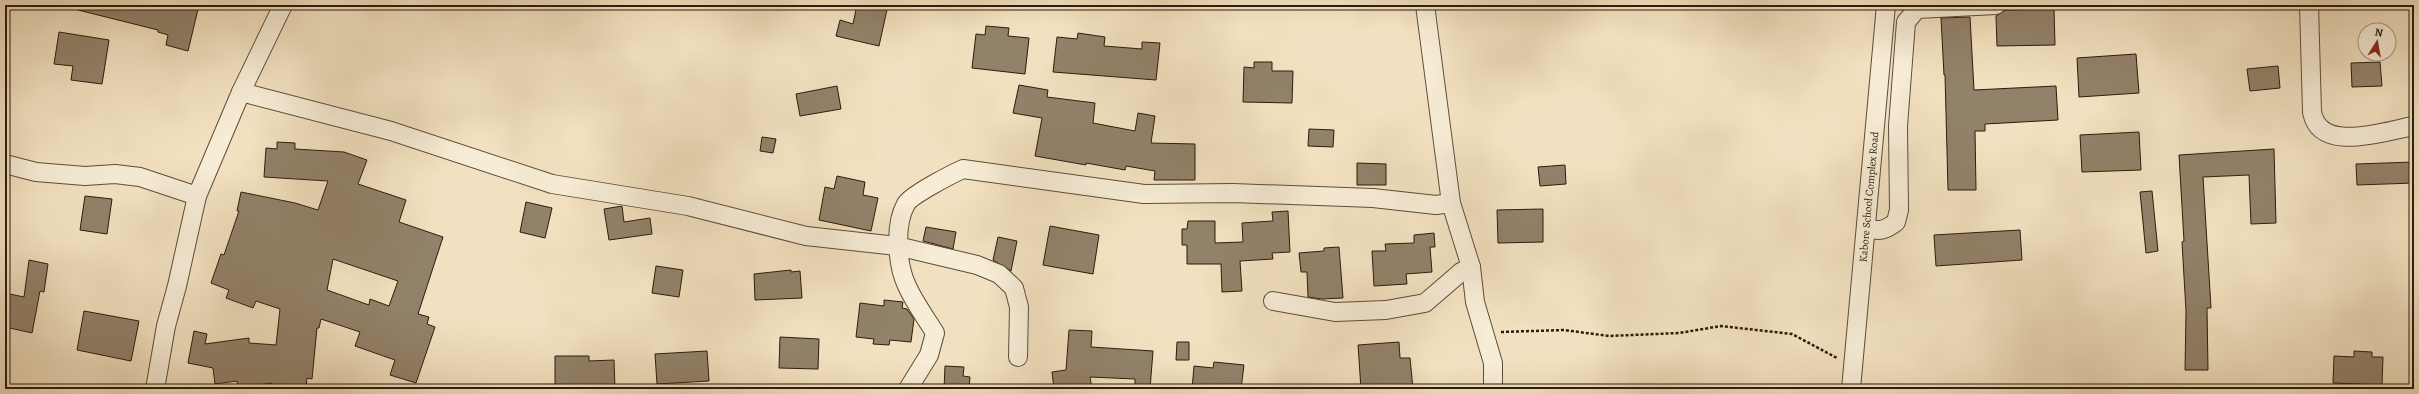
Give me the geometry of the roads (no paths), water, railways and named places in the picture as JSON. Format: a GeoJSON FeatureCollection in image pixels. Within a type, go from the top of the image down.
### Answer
{"type":"FeatureCollection","features":[{"type":"Feature","properties":{"kind":"street"},"geometry":{"type":"LineString","coordinates":[[155,389],[166,326],[177,286],[197,196],[282,5]]}},
{"type":"Feature","properties":{"kind":"street"},"geometry":{"type":"LineString","coordinates":[[1425,5],[1451,203],[1471,267],[1475,302],[1485,332],[1492,363],[1493,389]]}},
{"type":"Feature","properties":{"kind":"street","name":"Kabore School Complex Road"},"geometry":{"type":"LineString","coordinates":[[1851,389],[1867,228],[1886,5]]}},
{"type":"Feature","properties":{"kind":"street"},"geometry":{"type":"LineString","coordinates":[[1867,228],[1877,231],[1888,229],[1896,222],[1899,210],[1898,126],[1906,22],[1917,9],[1996,5]]}},
{"type":"Feature","properties":{"kind":"street"},"geometry":{"type":"LineString","coordinates":[[2310,5],[2312,112],[2316,125],[2322,130],[2338,136],[2357,138],[2414,126]]}},
{"type":"Feature","properties":{"kind":"street"},"geometry":{"type":"LineString","coordinates":[[242,92],[391,131],[552,184],[688,206],[806,236],[897,246],[977,265],[999,274],[1014,288],[1019,308],[1018,357]]}},
{"type":"Feature","properties":{"kind":"street"},"geometry":{"type":"LineString","coordinates":[[5,164],[36,172],[85,176],[115,174],[140,177],[197,196]]}},
{"type":"Feature","properties":{"kind":"street"},"geometry":{"type":"LineString","coordinates":[[908,389],[929,355],[935,333],[906,285],[897,246],[900,224],[906,203],[947,176],[963,169],[1144,194],[1233,193],[1373,198],[1436,205],[1451,203]]}},
{"type":"Feature","properties":{"kind":"street"},"geometry":{"type":"LineString","coordinates":[[1273,301],[1335,312],[1386,310],[1425,302],[1461,272],[1471,267]]}}]}
